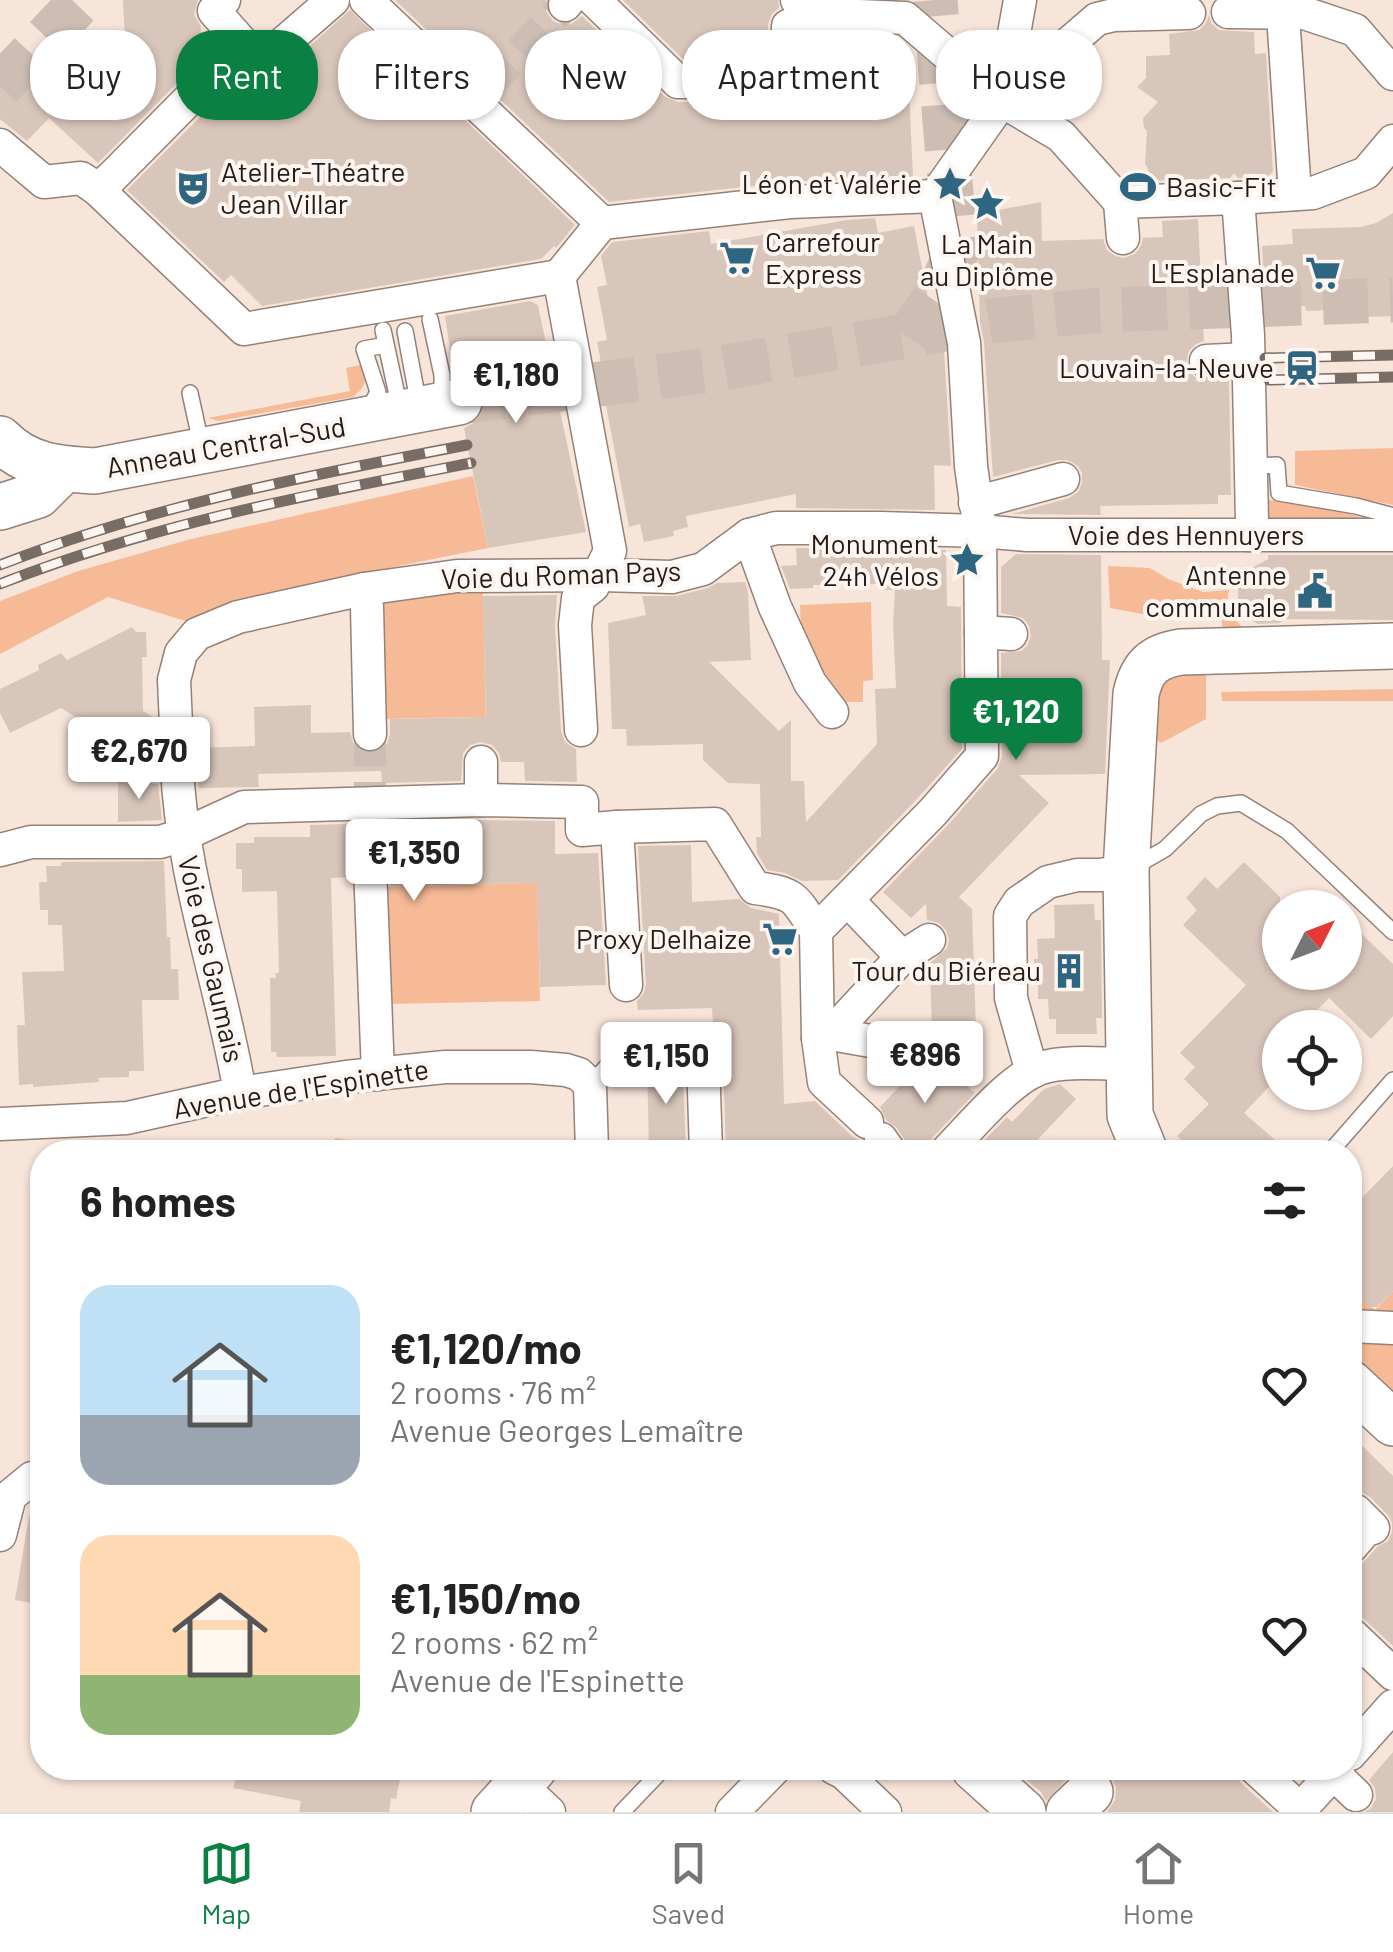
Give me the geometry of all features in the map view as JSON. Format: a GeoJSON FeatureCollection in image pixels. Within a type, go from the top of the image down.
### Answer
{"type":"FeatureCollection","features":[{"type":"Feature","properties":{"kind":"street"},"geometry":{"type":"LineString","coordinates":[[224,0],[214,11],[231,30]]}},
{"type":"Feature","properties":{"kind":"street"},"geometry":{"type":"LineString","coordinates":[[298,30],[333,0]]}},
{"type":"Feature","properties":{"kind":"street"},"geometry":{"type":"LineString","coordinates":[[366,0],[518,125],[602,223]]}},
{"type":"Feature","properties":{"kind":"street"},"geometry":{"type":"LineString","coordinates":[[1015,30],[1020,0]]}},
{"type":"Feature","properties":{"kind":"street"},"geometry":{"type":"LineString","coordinates":[[576,2],[678,82],[732,78],[786,82],[788,26],[804,7],[906,18],[936,44]]}},
{"type":"Feature","properties":{"kind":"street"},"geometry":{"type":"LineString","coordinates":[[1248,535],[1252,521],[1248,359],[1265,200],[1293,6]]}},
{"type":"Feature","properties":{"kind":"street"},"geometry":{"type":"LineString","coordinates":[[1228,12],[1293,6],[1355,30],[1393,74]]}},
{"type":"Feature","properties":{"kind":"street"},"geometry":{"type":"LineString","coordinates":[[1075,30],[1096,10],[1114,14],[1189,13]]}},
{"type":"Feature","properties":{"kind":"street"},"geometry":{"type":"LineString","coordinates":[[98,190],[177,120]]}},
{"type":"Feature","properties":{"kind":"street"},"geometry":{"type":"LineString","coordinates":[[879,1138],[824,1082],[824,1036],[808,986],[816,930],[933,812],[974,756],[996,633],[977,517],[964,343],[935,196],[989,120]]}},
{"type":"Feature","properties":{"kind":"street"},"geometry":{"type":"LineString","coordinates":[[1034,120],[1061,136],[1120,202],[1123,238]]}},
{"type":"Feature","properties":{"kind":"street"},"geometry":{"type":"LineString","coordinates":[[1120,202],[1265,200],[1314,192],[1366,173],[1393,142]]}},
{"type":"Feature","properties":{"kind":"street"},"geometry":{"type":"LineString","coordinates":[[0,145],[44,182],[82,178],[250,312],[559,276],[602,223],[789,195],[935,196]]}},
{"type":"Feature","properties":{"kind":"street"},"geometry":{"type":"LineString","coordinates":[[559,276],[600,433],[610,551],[597,580],[578,598],[575,624],[581,730]]}},
{"type":"Feature","properties":{"kind":"street"},"geometry":{"type":"LineString","coordinates":[[1206,361],[1248,359]]}},
{"type":"Feature","properties":{"kind":"street","name":"Anneau Central-Sud"},"geometry":{"type":"LineString","coordinates":[[0,439],[40,466],[96,472],[417,411]]}},
{"type":"Feature","properties":{"kind":"street"},"geometry":{"type":"LineString","coordinates":[[0,507],[38,494],[63,470]]}},
{"type":"Feature","properties":{"kind":"street"},"geometry":{"type":"LineString","coordinates":[[832,712],[810,683],[774,607],[762,532],[977,517],[1063,479]]}},
{"type":"Feature","properties":{"kind":"street","name":"Voie des Hennuyers"},"geometry":{"type":"LineString","coordinates":[[977,517],[1027,536],[1393,536]]}},
{"type":"Feature","properties":{"kind":"street","name":"Voie du Roman Pays"},"geometry":{"type":"LineString","coordinates":[[197,634],[238,616],[364,589],[457,576],[597,580],[672,577],[703,569],[762,532]]}},
{"type":"Feature","properties":{"kind":"street"},"geometry":{"type":"LineString","coordinates":[[364,589],[370,734]]}},
{"type":"Feature","properties":{"kind":"street","name":"Voie des Gaumais"},"geometry":{"type":"LineString","coordinates":[[197,634],[181,653],[174,680],[183,835],[240,1093]]}},
{"type":"Feature","properties":{"kind":"street"},"geometry":{"type":"LineString","coordinates":[[1140,1140],[1130,1115],[1126,872],[1136,694],[1143,672],[1152,662],[1170,654],[1194,651],[1393,646]]}},
{"type":"Feature","properties":{"kind":"street"},"geometry":{"type":"LineString","coordinates":[[481,762],[481,800]]}},
{"type":"Feature","properties":{"kind":"street"},"geometry":{"type":"LineString","coordinates":[[0,850],[30,842],[160,842],[244,807],[481,800],[545,802],[581,796],[582,830],[618,840],[715,824],[741,847],[755,888],[786,892],[800,904],[816,930]]}},
{"type":"Feature","properties":{"kind":"street"},"geometry":{"type":"LineString","coordinates":[[618,840],[626,985]]}},
{"type":"Feature","properties":{"kind":"street"},"geometry":{"type":"LineString","coordinates":[[370,867],[378,1074]]}},
{"type":"Feature","properties":{"kind":"street"},"geometry":{"type":"LineString","coordinates":[[1032,1072],[1011,998],[1010,916],[1032,890],[1048,882],[1077,875],[1126,872]]}},
{"type":"Feature","properties":{"kind":"street"},"geometry":{"type":"LineString","coordinates":[[824,1036],[915,949],[848,899]]}},
{"type":"Feature","properties":{"kind":"street"},"geometry":{"type":"LineString","coordinates":[[824,1036],[933,1052]]}},
{"type":"Feature","properties":{"kind":"street"},"geometry":{"type":"LineString","coordinates":[[680,1040],[700,1053],[704,1061],[706,1140]]}},
{"type":"Feature","properties":{"kind":"street"},"geometry":{"type":"LineString","coordinates":[[958,1140],[1003,1094],[1032,1072],[1049,1066],[1128,1064]]}},
{"type":"Feature","properties":{"kind":"street","name":"Avenue de l'Espinette"},"geometry":{"type":"LineString","coordinates":[[0,1124],[127,1118],[240,1093],[444,1067],[532,1066],[579,1074],[590,1085]]}},
{"type":"Feature","properties":{"kind":"street"},"geometry":{"type":"LineString","coordinates":[[590,1085],[592,1140]]}},
{"type":"Feature","properties":{"kind":"street"},"geometry":{"type":"LineString","coordinates":[[1362,1327],[1393,1328]]}},
{"type":"Feature","properties":{"kind":"street"},"geometry":{"type":"LineString","coordinates":[[1362,1394],[1393,1423]]}},
{"type":"Feature","properties":{"kind":"street"},"geometry":{"type":"LineString","coordinates":[[0,1536],[10,1496],[30,1480]]}},
{"type":"Feature","properties":{"kind":"street"},"geometry":{"type":"LineString","coordinates":[[1362,1644],[1393,1674]]}},
{"type":"Feature","properties":{"kind":"street"},"geometry":{"type":"LineString","coordinates":[[1362,1748],[1393,1706]]}},
{"type":"Feature","properties":{"kind":"street"},"geometry":{"type":"LineString","coordinates":[[732,1812],[763,1780]]}},
{"type":"Feature","properties":{"kind":"street"},"geometry":{"type":"LineString","coordinates":[[854,1780],[885,1812]]}},
{"type":"Feature","properties":{"kind":"street"},"geometry":{"type":"LineString","coordinates":[[987,1780],[1023,1812]]}},
{"type":"Feature","properties":{"kind":"street"},"geometry":{"type":"LineString","coordinates":[[1268,1780],[1300,1811],[1336,1780]]}},
{"type":"Feature","properties":{"kind":"lane"},"geometry":{"type":"LineString","coordinates":[[417,411],[442,375],[430,319]]}},
{"type":"Feature","properties":{"kind":"lane"},"geometry":{"type":"LineString","coordinates":[[404,331],[417,411]]}},
{"type":"Feature","properties":{"kind":"lane"},"geometry":{"type":"LineString","coordinates":[[385,337],[417,411],[378,392],[364,349],[385,337]]}},
{"type":"Feature","properties":{"kind":"lane"},"geometry":{"type":"LineString","coordinates":[[190,393],[203,451]]}},
{"type":"Feature","properties":{"kind":"lane"},"geometry":{"type":"LineString","coordinates":[[1258,466],[1277,465],[1279,493],[1356,506],[1393,519]]}},
{"type":"Feature","properties":{"kind":"lane"},"geometry":{"type":"LineString","coordinates":[[1126,872],[1166,849],[1201,814],[1218,806],[1241,803],[1287,831],[1393,932]]}},
{"type":"Feature","properties":{"kind":"lane"},"geometry":{"type":"LineString","coordinates":[[590,1085],[616,1056],[634,1050],[674,1049],[680,1040]]}},
{"type":"Feature","properties":{"kind":"lane"},"geometry":{"type":"LineString","coordinates":[[1340,1140],[1393,1080]]}},
{"type":"Feature","properties":{"kind":"lane"},"geometry":{"type":"LineString","coordinates":[[622,1812],[653,1780]]}},
{"type":"Feature","properties":{"kind":"shaded area"},"geometry":{"type":"Polygon","coordinates":[[[360,365],[365,382],[353,397],[218,421],[208,418],[350,391],[346,368],[360,365]]]}},
{"type":"Feature","properties":{"kind":"shaded area"},"geometry":{"type":"Polygon","coordinates":[[[1393,448],[1393,505],[1295,485],[1295,451],[1393,448]]]}},
{"type":"Feature","properties":{"kind":"shaded area"},"geometry":{"type":"Polygon","coordinates":[[[473,476],[488,548],[359,574],[195,624],[108,597],[0,654],[0,601],[78,571],[191,539],[473,476]]]}},
{"type":"Feature","properties":{"kind":"shaded area"},"geometry":{"type":"Polygon","coordinates":[[[1259,498],[1350,514],[1374,522],[1259,520],[1259,498]]]}},
{"type":"Feature","properties":{"kind":"shaded area"},"geometry":{"type":"Polygon","coordinates":[[[1108,566],[1150,568],[1203,592],[1229,590],[1231,612],[1245,629],[1223,630],[1220,608],[1154,610],[1153,616],[1110,608],[1108,566]]]}},
{"type":"Feature","properties":{"kind":"shaded area"},"geometry":{"type":"Polygon","coordinates":[[[483,590],[486,733],[472,717],[383,719],[379,598],[483,590]]]}},
{"type":"Feature","properties":{"kind":"shaded area"},"geometry":{"type":"Polygon","coordinates":[[[871,602],[873,680],[863,681],[863,702],[839,702],[801,634],[800,605],[871,602]]]}},
{"type":"Feature","properties":{"kind":"shaded area"},"geometry":{"type":"Polygon","coordinates":[[[1206,663],[1206,719],[1161,743],[1151,737],[1160,688],[1166,679],[1206,663]]]}},
{"type":"Feature","properties":{"kind":"shaded area"},"geometry":{"type":"Polygon","coordinates":[[[1393,689],[1393,701],[1222,701],[1221,692],[1393,689]]]}},
{"type":"Feature","properties":{"kind":"shaded area"},"geometry":{"type":"Polygon","coordinates":[[[537,875],[540,1001],[390,1004],[385,887],[528,883],[537,875]]]}},
{"type":"Feature","properties":{"kind":"shaded area"},"geometry":{"type":"Polygon","coordinates":[[[1393,1291],[1393,1321],[1362,1320],[1362,1298],[1375,1310],[1393,1291]]]}},
{"type":"Feature","properties":{"kind":"shaded area"},"geometry":{"type":"Polygon","coordinates":[[[1393,1337],[1393,1393],[1362,1363],[1362,1338],[1393,1337]]]}},
{"type":"Feature","properties":{"kind":"building"},"geometry":{"type":"Polygon","coordinates":[[[123,0],[198,0],[194,15],[201,30],[176,30],[176,84],[156,104],[156,30],[125,30],[123,0]]]}},
{"type":"Feature","properties":{"kind":"building"},"geometry":{"type":"Polygon","coordinates":[[[395,0],[546,0],[546,11],[553,21],[571,24],[582,16],[596,30],[525,30],[525,120],[662,120],[662,94],[682,102],[682,120],[910,120],[913,177],[788,182],[609,202],[505,104],[505,30],[427,30],[395,0]]]}},
{"type":"Feature","properties":{"kind":"building"},"geometry":{"type":"Polygon","coordinates":[[[623,0],[778,0],[779,8],[772,14],[768,30],[682,30],[682,58],[662,38],[662,30],[653,30],[623,0]]]}},
{"type":"Feature","properties":{"kind":"building"},"geometry":{"type":"Polygon","coordinates":[[[350,10],[371,30],[338,30],[338,120],[465,120],[575,225],[541,259],[262,306],[231,275],[224,282],[127,190],[197,120],[318,120],[318,39],[350,10]]]}},
{"type":"Feature","properties":{"kind":"building"},"geometry":{"type":"Polygon","coordinates":[[[1209,15],[1219,30],[1254,32],[1255,54],[1266,53],[1273,171],[1269,176],[1238,178],[1234,173],[1230,178],[1148,181],[1143,118],[1158,102],[1137,87],[1146,78],[1146,56],[1170,55],[1169,34],[1199,30],[1209,15]]]}},
{"type":"Feature","properties":{"kind":"building"},"geometry":{"type":"Polygon","coordinates":[[[0,53],[30,81],[30,120],[47,120],[27,141],[0,119],[0,53]]]}},
{"type":"Feature","properties":{"kind":"building"},"geometry":{"type":"Polygon","coordinates":[[[51,120],[141,120],[98,163],[51,120]]]}},
{"type":"Feature","properties":{"kind":"building"},"geometry":{"type":"Polygon","coordinates":[[[1041,202],[1042,241],[1103,239],[1107,250],[1124,258],[1135,254],[1143,238],[1163,237],[1162,221],[1198,219],[1204,341],[1189,351],[1186,363],[1198,379],[1229,380],[1231,495],[1218,495],[1218,504],[1100,506],[1101,515],[1012,514],[1069,498],[1082,483],[1078,466],[1067,460],[993,477],[980,322],[977,214],[1041,202]]]}},
{"type":"Feature","properties":{"kind":"building","name":"L'Esplanade"},"geometry":{"type":"Polygon","coordinates":[[[1393,213],[1393,316],[1342,318],[1341,310],[1306,311],[1305,306],[1266,308],[1262,246],[1293,244],[1292,229],[1361,227],[1393,213]]]}},
{"type":"Feature","properties":{"kind":"building"},"geometry":{"type":"Polygon","coordinates":[[[875,218],[878,233],[914,226],[938,350],[944,350],[951,466],[934,465],[935,510],[796,508],[796,494],[686,516],[688,527],[673,531],[674,536],[644,542],[640,524],[629,527],[597,370],[602,368],[597,342],[607,340],[597,287],[607,285],[601,256],[612,242],[709,231],[711,244],[875,218]]]}},
{"type":"Feature","properties":{"kind":"building"},"geometry":{"type":"Polygon","coordinates":[[[530,301],[538,305],[554,381],[558,380],[563,410],[560,411],[586,532],[488,548],[464,428],[477,421],[485,398],[478,384],[467,377],[454,376],[445,316],[530,301]]]}},
{"type":"Feature","properties":{"kind":"building"},"geometry":{"type":"Polygon","coordinates":[[[796,548],[946,550],[947,606],[961,607],[962,749],[838,880],[802,881],[767,870],[757,853],[756,837],[761,837],[760,784],[728,783],[703,760],[703,744],[627,746],[626,729],[612,729],[608,623],[646,615],[642,596],[676,596],[717,583],[745,582],[751,660],[709,662],[779,731],[791,720],[791,781],[804,781],[806,822],[877,744],[875,689],[896,688],[895,590],[882,590],[880,584],[790,589],[781,566],[797,565],[796,548]]]}},
{"type":"Feature","properties":{"kind":"building"},"geometry":{"type":"Polygon","coordinates":[[[1016,554],[1101,555],[1102,660],[1110,660],[1105,774],[1019,775],[1049,803],[959,897],[972,909],[977,1060],[951,1060],[951,1044],[945,1036],[932,1032],[930,963],[947,948],[946,930],[927,920],[926,904],[911,918],[883,892],[998,768],[1002,756],[1001,653],[1021,651],[1031,636],[1023,618],[1001,613],[1001,567],[1016,554]]]}},
{"type":"Feature","properties":{"kind":"building","name":"Antenne communale"},"geometry":{"type":"Polygon","coordinates":[[[1268,555],[1393,555],[1393,620],[1284,619],[1280,623],[1257,624],[1238,604],[1238,586],[1248,570],[1268,559],[1268,555]]]}},
{"type":"Feature","properties":{"kind":"building"},"geometry":{"type":"Polygon","coordinates":[[[557,595],[561,731],[565,742],[576,749],[577,782],[525,781],[524,762],[501,762],[492,745],[480,742],[463,753],[461,781],[382,783],[381,771],[258,774],[259,787],[199,788],[197,748],[255,746],[254,707],[311,705],[311,733],[350,732],[354,745],[370,754],[387,744],[390,719],[486,717],[483,596],[557,595]]]}},
{"type":"Feature","properties":{"kind":"building"},"geometry":{"type":"Polygon","coordinates":[[[132,627],[136,632],[146,632],[147,657],[142,657],[143,711],[156,719],[157,769],[61,708],[10,733],[0,713],[0,689],[39,670],[38,665],[61,653],[67,660],[132,627]]]}},
{"type":"Feature","properties":{"kind":"building"},"geometry":{"type":"Polygon","coordinates":[[[118,781],[158,784],[162,820],[118,822],[118,781]]]}},
{"type":"Feature","properties":{"kind":"building"},"geometry":{"type":"Polygon","coordinates":[[[555,821],[555,854],[598,853],[606,985],[540,987],[537,883],[391,886],[387,857],[368,847],[353,857],[350,877],[331,878],[336,1056],[277,1057],[276,1052],[271,1052],[270,978],[279,973],[277,891],[242,892],[242,869],[236,869],[236,843],[254,843],[254,837],[310,837],[310,825],[555,821]]]}},
{"type":"Feature","properties":{"kind":"building"},"geometry":{"type":"Polygon","coordinates":[[[691,845],[692,902],[739,899],[751,908],[779,914],[784,1104],[815,1101],[859,1140],[726,1140],[723,1060],[714,1041],[712,1008],[638,1010],[637,1001],[646,984],[638,846],[691,845]]]}},
{"type":"Feature","properties":{"kind":"building"},"geometry":{"type":"Polygon","coordinates":[[[164,861],[167,937],[171,969],[178,969],[179,1000],[142,1000],[144,1071],[129,1071],[129,1077],[98,1078],[99,1082],[19,1085],[17,1025],[25,1025],[22,972],[64,971],[62,925],[48,925],[48,910],[40,910],[39,882],[47,882],[46,866],[61,866],[61,862],[164,861]]]}},
{"type":"Feature","properties":{"kind":"building"},"geometry":{"type":"Polygon","coordinates":[[[1244,862],[1273,890],[1262,890],[1262,990],[1362,990],[1362,934],[1393,964],[1393,1016],[1371,1039],[1362,1030],[1362,1010],[1341,1010],[1329,998],[1317,1010],[1262,1010],[1262,1094],[1244,1113],[1275,1140],[1181,1140],[1177,1136],[1209,1104],[1184,1079],[1195,1067],[1180,1053],[1246,985],[1183,925],[1197,910],[1186,898],[1205,877],[1217,889],[1244,862]]]}},
{"type":"Feature","properties":{"kind":"building","name":"Tour du Biéreau"},"geometry":{"type":"Polygon","coordinates":[[[1094,904],[1095,920],[1101,920],[1102,1018],[1096,1018],[1097,1034],[1056,1034],[1056,1019],[1049,1019],[1048,999],[1038,999],[1034,959],[1038,959],[1037,939],[1055,938],[1054,905],[1094,904]]]}},
{"type":"Feature","properties":{"kind":"building"},"geometry":{"type":"Polygon","coordinates":[[[668,1060],[683,1068],[686,1140],[649,1140],[647,1061],[668,1060]]]}},
{"type":"Feature","properties":{"kind":"building"},"geometry":{"type":"Polygon","coordinates":[[[946,1067],[975,1093],[931,1140],[904,1140],[880,1107],[916,1069],[939,1071],[946,1067]]]}},
{"type":"Feature","properties":{"kind":"building"},"geometry":{"type":"Polygon","coordinates":[[[1060,1084],[1076,1099],[1037,1140],[985,1140],[1007,1117],[1012,1122],[1044,1089],[1060,1084]]]}},
{"type":"Feature","properties":{"kind":"building"},"geometry":{"type":"Polygon","coordinates":[[[1393,1166],[1393,1291],[1377,1307],[1371,1307],[1362,1298],[1362,1198],[1393,1166]]]}},
{"type":"Feature","properties":{"kind":"building"},"geometry":{"type":"Polygon","coordinates":[[[1362,1446],[1393,1476],[1393,1646],[1362,1618],[1362,1563],[1388,1541],[1392,1532],[1388,1515],[1362,1492],[1362,1446]]]}},
{"type":"Feature","properties":{"kind":"building"},"geometry":{"type":"Polygon","coordinates":[[[29,1516],[30,1516],[30,1603],[15,1600],[29,1516]]]}},
{"type":"Feature","properties":{"kind":"building"},"geometry":{"type":"Polygon","coordinates":[[[1393,1752],[1393,1812],[1365,1812],[1376,1799],[1369,1780],[1393,1752]]]}},
{"type":"Feature","properties":{"kind":"building"},"geometry":{"type":"Polygon","coordinates":[[[235,1780],[400,1780],[389,1812],[299,1812],[301,1801],[233,1788],[235,1780]]]}},
{"type":"Feature","properties":{"kind":"building"},"geometry":{"type":"Polygon","coordinates":[[[1027,1780],[1066,1780],[1046,1801],[1027,1780]]]}},
{"type":"Feature","properties":{"kind":"building"},"geometry":{"type":"Polygon","coordinates":[[[1112,1780],[1239,1780],[1273,1812],[1107,1812],[1115,1800],[1112,1780]]]}},
{"type":"Feature","properties":{"kind":"tunnel"},"geometry":{"type":"LineString","coordinates":[[0,86],[82,0]]}},
{"type":"Feature","properties":{"kind":"tunnel"},"geometry":{"type":"LineString","coordinates":[[908,337],[936,297],[956,254],[935,0]]}},
{"type":"Feature","properties":{"kind":"tunnel"},"geometry":{"type":"LineString","coordinates":[[505,67],[565,5]]}},
{"type":"Feature","properties":{"kind":"tunnel"},"geometry":{"type":"LineString","coordinates":[[459,402],[710,370],[990,321],[1099,310],[1393,300]]}},
{"type":"Feature","properties":{"kind":"tunnel"},"geometry":{"type":"LineString","coordinates":[[370,734],[370,867]]}},
{"type":"Feature","properties":{"kind":"railway"},"geometry":{"type":"LineString","coordinates":[[1265,358],[1393,355]]}},
{"type":"Feature","properties":{"kind":"railway"},"geometry":{"type":"LineString","coordinates":[[1269,380],[1393,377]]}},
{"type":"Feature","properties":{"kind":"railway"},"geometry":{"type":"LineString","coordinates":[[0,565],[172,509],[467,445]]}},
{"type":"Feature","properties":{"kind":"railway"},"geometry":{"type":"LineString","coordinates":[[0,584],[174,528],[292,499],[471,463]]}},
{"type":"Feature","properties":{"kind":"place","name":"Léon et Valérie"},"geometry":{"type":"Point","coordinates":[950,184]}},
{"type":"Feature","properties":{"kind":"place","name":"Basic-Fit"},"geometry":{"type":"Point","coordinates":[1138,187]}},
{"type":"Feature","properties":{"kind":"place","name":"Atelier-Théatre Jean Villar"},"geometry":{"type":"Point","coordinates":[193,188]}},
{"type":"Feature","properties":{"kind":"place","name":"La Main au Diplôme"},"geometry":{"type":"Point","coordinates":[987,204]}},
{"type":"Feature","properties":{"kind":"place","name":"Carrefour Express"},"geometry":{"type":"Point","coordinates":[737,258]}},
{"type":"Feature","properties":{"kind":"place","name":"L'Esplanade"},"geometry":{"type":"Point","coordinates":[1323,273]}},
{"type":"Feature","properties":{"kind":"place","name":"Louvain-la-Neuve"},"geometry":{"type":"Point","coordinates":[1302,368]}},
{"type":"Feature","properties":{"kind":"place","name":"Monument 24h Vélos"},"geometry":{"type":"Point","coordinates":[967,560]}},
{"type":"Feature","properties":{"kind":"place","name":"Antenne communale"},"geometry":{"type":"Point","coordinates":[1315,591]}},
{"type":"Feature","properties":{"kind":"place","name":"Proxy Delhaize"},"geometry":{"type":"Point","coordinates":[780,939]}},
{"type":"Feature","properties":{"kind":"place","name":"Tour du Biéreau"},"geometry":{"type":"Point","coordinates":[1069,971]}}]}
